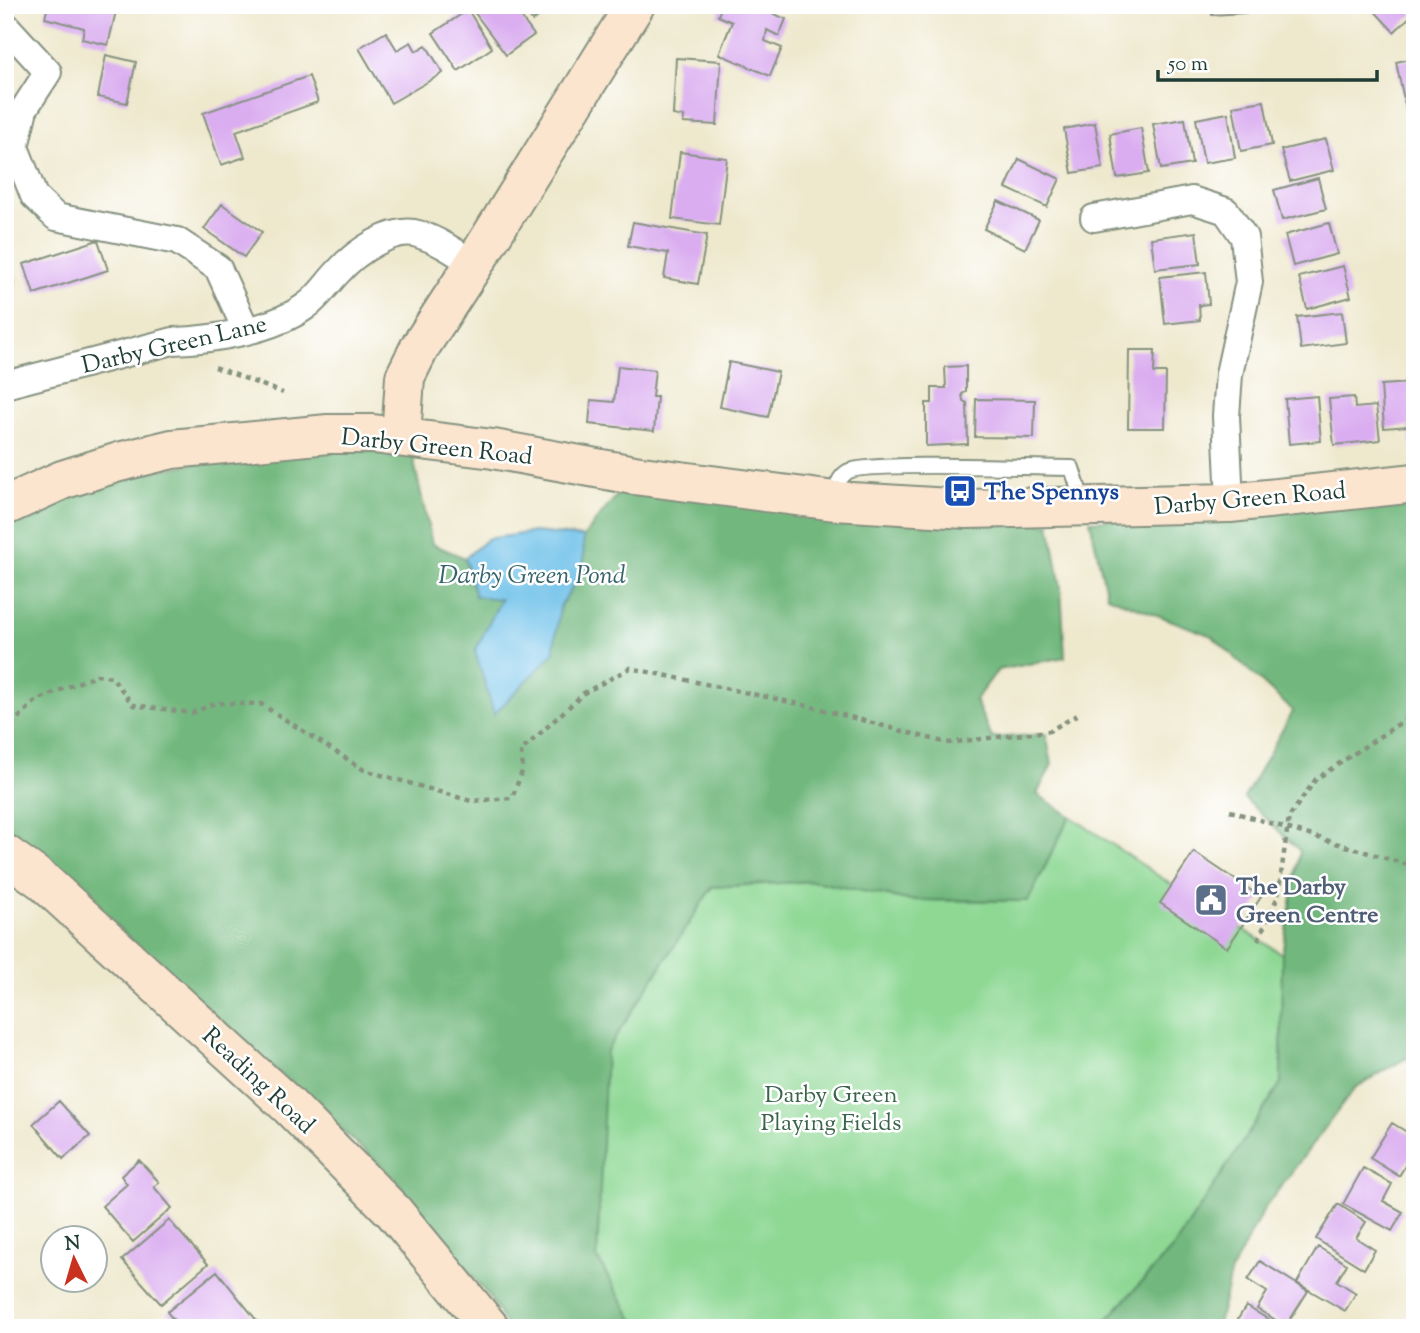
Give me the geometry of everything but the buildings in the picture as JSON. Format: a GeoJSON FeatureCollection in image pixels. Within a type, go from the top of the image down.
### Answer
{"type":"FeatureCollection","features":[{"type":"Feature","properties":{"kind":"street"},"geometry":{"type":"LineString","coordinates":[[401,437],[405,377],[420,347],[635,5]]}},
{"type":"Feature","properties":{"kind":"street"},"geometry":{"type":"LineString","coordinates":[[5,25],[48,72],[24,109],[15,147],[34,196],[56,217],[177,241],[218,268],[246,330]]}},
{"type":"Feature","properties":{"kind":"street"},"geometry":{"type":"LineString","coordinates":[[1094,218],[1192,200],[1226,211],[1244,237],[1249,282],[1229,374],[1226,416],[1230,503]]}},
{"type":"Feature","properties":{"kind":"street","name":"Darby Green Lane"},"geometry":{"type":"LineString","coordinates":[[5,384],[173,341],[200,340],[279,320],[307,306],[341,268],[365,247],[389,236],[416,233],[474,264]]}},
{"type":"Feature","properties":{"kind":"street","name":"Darby Green Road"},"geometry":{"type":"LineString","coordinates":[[5,506],[62,480],[172,449],[328,434],[373,434],[493,449],[634,475],[835,501],[966,509],[1230,503],[1415,483]]}},
{"type":"Feature","properties":{"kind":"street","name":"Reading Road"},"geometry":{"type":"LineString","coordinates":[[5,853],[43,881],[288,1105],[394,1212],[491,1328]]}},
{"type":"Feature","properties":{"kind":"path"},"geometry":{"type":"LineString","coordinates":[[173,341],[192,358],[283,393]]}},
{"type":"Feature","properties":{"kind":"path"},"geometry":{"type":"LineString","coordinates":[[5,733],[37,700],[96,675],[112,677],[133,705],[192,713],[215,702],[261,704],[364,770],[471,801],[512,797],[523,769],[521,751],[584,693],[630,668],[809,706],[947,743],[1049,731],[1081,713]]}},
{"type":"Feature","properties":{"kind":"path"},"geometry":{"type":"LineString","coordinates":[[1258,940],[1278,896],[1289,817],[1315,779],[1415,713]]}},
{"type":"Feature","properties":{"kind":"path"},"geometry":{"type":"LineString","coordinates":[[1230,811],[1415,867]]}},
{"type":"Feature","properties":{"kind":"green space"},"geometry":{"type":"Polygon","coordinates":[[[286,448],[412,453],[432,544],[465,558],[475,596],[501,599],[475,651],[553,654],[560,606],[584,569],[583,537],[626,484],[1050,524],[1061,588],[1065,657],[998,670],[975,700],[992,738],[1046,734],[1052,764],[1037,794],[1070,816],[1028,901],[908,900],[813,881],[712,887],[606,1052],[597,1258],[638,1328],[507,1328],[490,1298],[391,1175],[94,906],[5,832],[5,522],[78,484],[286,448]]]}},
{"type":"Feature","properties":{"kind":"green space"},"geometry":{"type":"Polygon","coordinates":[[[1415,499],[1415,1053],[1355,1088],[1264,1209],[1231,1271],[1217,1328],[1099,1328],[1174,1247],[1281,1083],[1282,954],[1300,851],[1244,798],[1293,711],[1212,636],[1107,596],[1090,521],[1415,499]]]}},
{"type":"Feature","properties":{"kind":"green space","name":"Darby Green Playing Fields"},"geometry":{"type":"Polygon","coordinates":[[[1070,816],[1172,885],[1282,954],[1281,1083],[1174,1247],[1099,1328],[638,1328],[597,1258],[605,1053],[712,887],[813,881],[908,900],[1028,901],[1070,816]]]}},
{"type":"Feature","properties":{"kind":"water","name":"Darby Green Pond"},"geometry":{"type":"Polygon","coordinates":[[[534,532],[583,537],[584,569],[560,606],[553,654],[494,714],[475,651],[501,599],[475,596],[465,558],[487,539],[534,532]]]}},
{"type":"Feature","properties":{"kind":"place","name":"The Spennys"},"geometry":{"type":"Point","coordinates":[960,491]}},
{"type":"Feature","properties":{"kind":"place","name":"The Darby Green Centre"},"geometry":{"type":"Point","coordinates":[1211,900]}}]}
